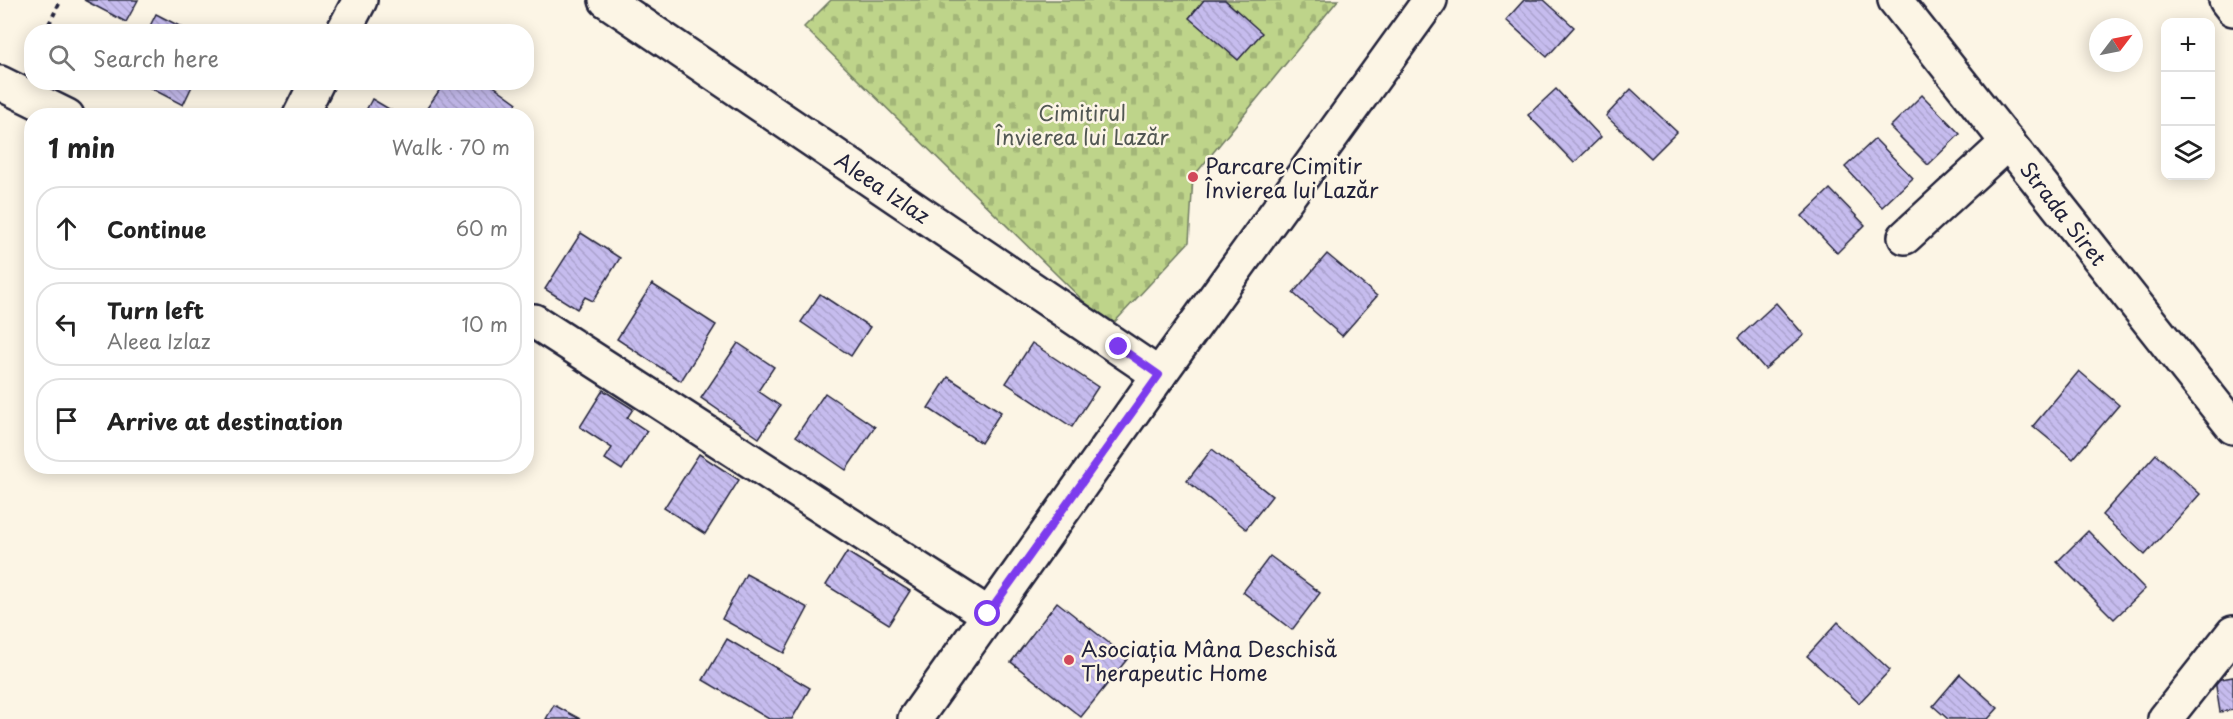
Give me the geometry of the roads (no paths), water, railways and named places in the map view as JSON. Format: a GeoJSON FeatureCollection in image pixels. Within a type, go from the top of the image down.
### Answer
{"type":"FeatureCollection","features":[{"type":"Feature","properties":{"kind":"street"},"geometry":{"type":"LineString","coordinates":[[348,24],[360,0]]}},
{"type":"Feature","properties":{"kind":"street","name":"Aleea Izlaz"},"geometry":{"type":"LineString","coordinates":[[606,0],[1159,375]]}},
{"type":"Feature","properties":{"kind":"street"},"geometry":{"type":"LineString","coordinates":[[915,719],[1159,375],[1430,0]]}},
{"type":"Feature","properties":{"kind":"street","name":"Strada Siret"},"geometry":{"type":"LineString","coordinates":[[1895,0],[2233,427]]}},
{"type":"Feature","properties":{"kind":"street"},"geometry":{"type":"LineString","coordinates":[[2226,0],[2233,9]]}},
{"type":"Feature","properties":{"kind":"street"},"geometry":{"type":"LineString","coordinates":[[0,83],[51,108]]}},
{"type":"Feature","properties":{"kind":"street"},"geometry":{"type":"LineString","coordinates":[[304,108],[313,90]]}},
{"type":"Feature","properties":{"kind":"street"},"geometry":{"type":"LineString","coordinates":[[1905,237],[2008,142]]}},
{"type":"Feature","properties":{"kind":"street"},"geometry":{"type":"LineString","coordinates":[[534,321],[988,614]]}},
{"type":"Feature","properties":{"kind":"street"},"geometry":{"type":"LineString","coordinates":[[2165,719],[2233,633]]}},
{"type":"Feature","properties":{"kind":"place","name":"Parcare Cimitir Învierea lui Lazăr"},"geometry":{"type":"Point","coordinates":[1193,177]}},
{"type":"Feature","properties":{"kind":"place","name":"Asociația Mâna Deschisă Therapeutic Home"},"geometry":{"type":"Point","coordinates":[1069,660]}},
{"type":"Feature","properties":{"kind":"park label","name":"Cimitirul Învierea lui Lazăr"},"geometry":{"type":"Point","coordinates":[1082,124]}}]}
